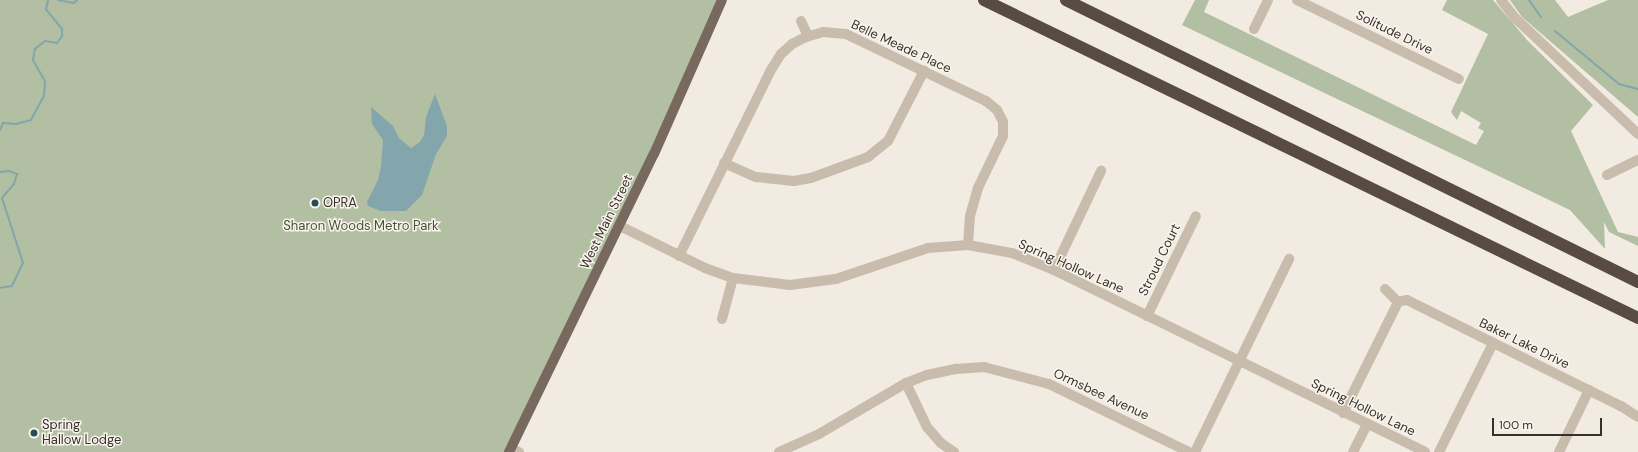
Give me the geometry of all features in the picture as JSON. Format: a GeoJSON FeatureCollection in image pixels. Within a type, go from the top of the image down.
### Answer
{"type":"FeatureCollection","features":[{"type":"Feature","properties":{"kind":"highway"},"geometry":{"type":"LineString","coordinates":[[984,0],[1636,318]]}},
{"type":"Feature","properties":{"kind":"highway"},"geometry":{"type":"LineString","coordinates":[[1066,0],[1638,282]]}},
{"type":"Feature","properties":{"kind":"main road","name":"West Main Street"},"geometry":{"type":"LineString","coordinates":[[513,451],[620,226],[722,0]]}},
{"type":"Feature","properties":{"kind":"street"},"geometry":{"type":"LineString","coordinates":[[1254,29],[1268,0]]}},
{"type":"Feature","properties":{"kind":"street","name":"Solitude Drive"},"geometry":{"type":"LineString","coordinates":[[1297,0],[1459,79]]}},
{"type":"Feature","properties":{"kind":"street"},"geometry":{"type":"LineString","coordinates":[[1501,0],[1515,18],[1638,134]]}},
{"type":"Feature","properties":{"kind":"street"},"geometry":{"type":"LineString","coordinates":[[801,21],[808,36]]}},
{"type":"Feature","properties":{"kind":"street","name":"Belle Meade Place"},"geometry":{"type":"LineString","coordinates":[[679,256],[724,164],[781,54],[792,44],[808,36],[823,32],[846,34],[986,101],[997,110],[1003,122],[1003,136],[978,188],[970,216],[968,245]]}},
{"type":"Feature","properties":{"kind":"street"},"geometry":{"type":"LineString","coordinates":[[724,164],[756,177],[794,181],[811,178],[868,157],[888,141],[924,71]]}},
{"type":"Feature","properties":{"kind":"street"},"geometry":{"type":"LineString","coordinates":[[1607,175],[1638,160]]}},
{"type":"Feature","properties":{"kind":"street"},"geometry":{"type":"LineString","coordinates":[[1054,270],[1101,171]]}},
{"type":"Feature","properties":{"kind":"street","name":"Stroud Court"},"geometry":{"type":"LineString","coordinates":[[1147,316],[1196,216]]}},
{"type":"Feature","properties":{"kind":"street","name":"Spring Hollow Lane"},"geometry":{"type":"LineString","coordinates":[[620,226],[679,256],[733,278],[790,285],[813,284],[836,279],[928,248],[968,245],[1012,253],[1054,270],[1425,452]]}},
{"type":"Feature","properties":{"kind":"street"},"geometry":{"type":"LineString","coordinates":[[1195,452],[1289,259]]}},
{"type":"Feature","properties":{"kind":"street"},"geometry":{"type":"LineString","coordinates":[[722,319],[733,278]]}},
{"type":"Feature","properties":{"kind":"street"},"geometry":{"type":"LineString","coordinates":[[1343,413],[1398,302],[1385,289]]}},
{"type":"Feature","properties":{"kind":"street","name":"Baker Lake Drive"},"geometry":{"type":"LineString","coordinates":[[1398,302],[1407,300],[1589,390],[1638,417]]}},
{"type":"Feature","properties":{"kind":"street"},"geometry":{"type":"LineString","coordinates":[[1439,452],[1493,343]]}},
{"type":"Feature","properties":{"kind":"street","name":"Ormsbee Avenue"},"geometry":{"type":"LineString","coordinates":[[779,452],[798,449],[906,383],[927,374],[956,369],[984,367],[1050,384],[1189,452]]}},
{"type":"Feature","properties":{"kind":"street"},"geometry":{"type":"LineString","coordinates":[[906,383],[927,427],[941,443],[954,452]]}},
{"type":"Feature","properties":{"kind":"street"},"geometry":{"type":"LineString","coordinates":[[1559,452],[1589,390]]}},
{"type":"Feature","properties":{"kind":"street"},"geometry":{"type":"LineString","coordinates":[[1354,452],[1367,424]]}},
{"type":"Feature","properties":{"kind":"green space","name":"Sharon Woods Metro Park"},"geometry":{"type":"Polygon","coordinates":[[[0,0],[722,0],[509,452],[0,452],[0,0]]]}},
{"type":"Feature","properties":{"kind":"green space"},"geometry":{"type":"Polygon","coordinates":[[[1195,0],[1209,0],[1204,12],[1476,145],[1484,131],[1478,128],[1481,123],[1461,111],[1457,120],[1451,112],[1488,34],[1442,10],[1447,0],[1493,0],[1527,40],[1593,105],[1571,131],[1618,232],[1638,237],[1638,246],[1609,232],[1604,222],[1605,249],[1570,210],[1182,25],[1195,0]]]}},
{"type":"Feature","properties":{"kind":"green space"},"geometry":{"type":"Polygon","coordinates":[[[1510,0],[1555,0],[1568,17],[1608,0],[1638,0],[1638,117],[1522,17],[1510,0]]]}},
{"type":"Feature","properties":{"kind":"water"},"geometry":{"type":"Polygon","coordinates":[[[435,94],[447,126],[447,136],[436,154],[422,195],[406,211],[381,211],[368,206],[367,202],[378,180],[381,166],[383,140],[372,124],[371,107],[393,126],[399,138],[411,148],[420,142],[424,135],[426,117],[435,94]]]}},
{"type":"Feature","properties":{"kind":"waterway"},"geometry":{"type":"LineString","coordinates":[[0,130],[3,123],[16,124],[31,120],[44,96],[45,81],[33,60],[35,49],[45,41],[57,43],[62,36],[62,29],[46,9],[48,0]]}},
{"type":"Feature","properties":{"kind":"waterway"},"geometry":{"type":"LineString","coordinates":[[58,0],[74,3],[77,0]]}},
{"type":"Feature","properties":{"kind":"waterway"},"geometry":{"type":"LineString","coordinates":[[1529,0],[1541,17]]}},
{"type":"Feature","properties":{"kind":"waterway"},"geometry":{"type":"LineString","coordinates":[[1555,31],[1619,84],[1638,89]]}},
{"type":"Feature","properties":{"kind":"waterway"},"geometry":{"type":"LineString","coordinates":[[0,172],[9,171],[17,174],[14,184],[2,198],[23,263],[12,286],[0,288]]}},
{"type":"Feature","properties":{"kind":"place","name":"OPRA"},"geometry":{"type":"Point","coordinates":[315,203]}},
{"type":"Feature","properties":{"kind":"place","name":"Spring Hallow Lodge"},"geometry":{"type":"Point","coordinates":[34,433]}}]}
